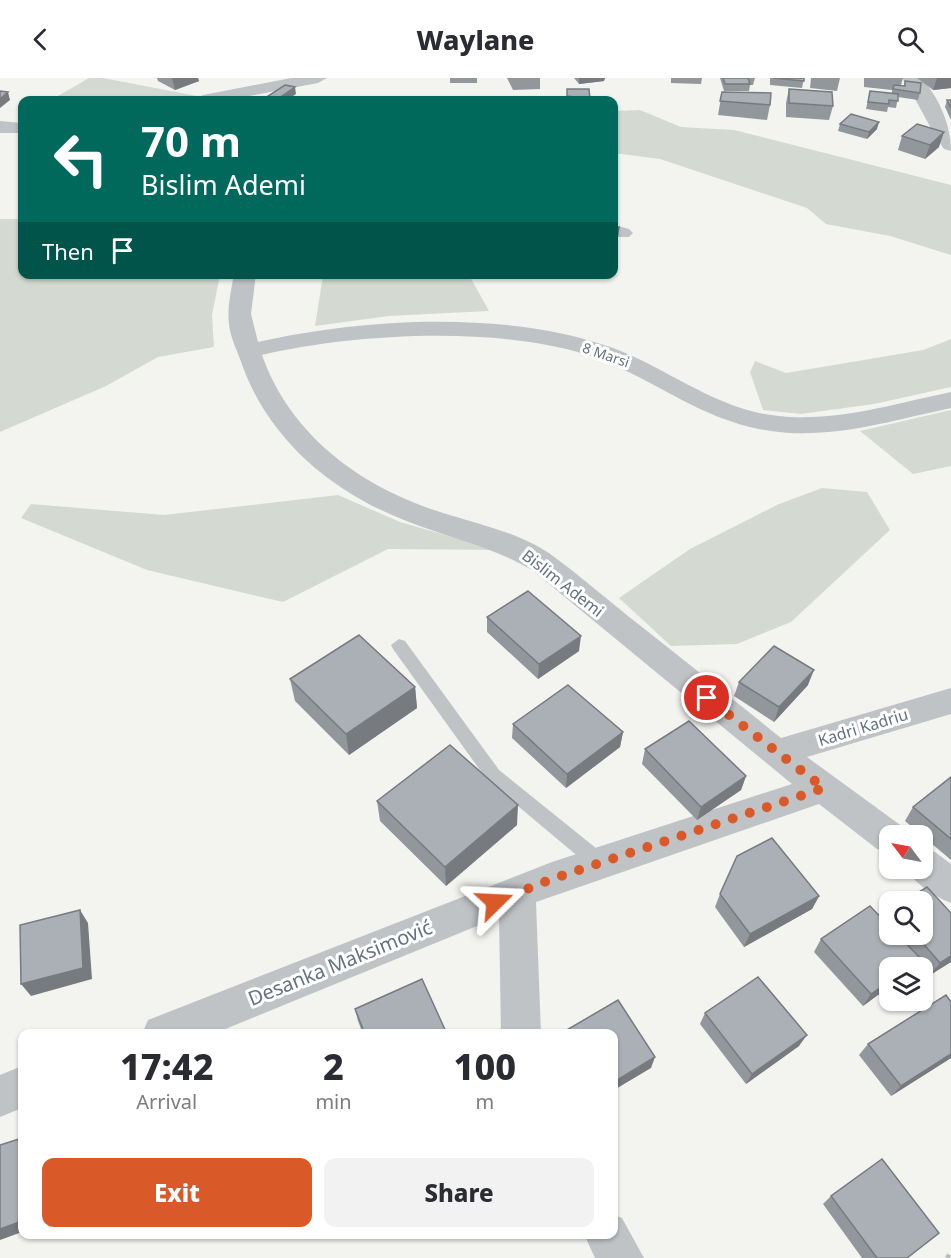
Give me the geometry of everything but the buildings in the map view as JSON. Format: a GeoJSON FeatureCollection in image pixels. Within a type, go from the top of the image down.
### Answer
{"type":"FeatureCollection","features":[{"type":"Feature","properties":{"kind":"street"},"geometry":{"type":"LineString","coordinates":[[911,78],[919,85],[944,137],[951,145]]}},
{"type":"Feature","properties":{"kind":"street"},"geometry":{"type":"LineString","coordinates":[[233,96],[314,85]]}},
{"type":"Feature","properties":{"kind":"street"},"geometry":{"type":"LineString","coordinates":[[0,127],[18,128]]}},
{"type":"Feature","properties":{"kind":"street","name":"Bislim Ademi"},"geometry":{"type":"LineString","coordinates":[[244,279],[240,321],[263,387],[281,416],[323,463],[364,491],[416,514],[516,546],[542,563],[776,753],[879,830]]}},
{"type":"Feature","properties":{"kind":"street","name":"8 Marsi"},"geometry":{"type":"LineString","coordinates":[[249,351],[324,335],[494,329],[584,346],[627,360],[713,408],[736,417],[763,423],[807,426],[864,420],[951,400]]}},
{"type":"Feature","properties":{"kind":"street","name":"Kadri Kadriu"},"geometry":{"type":"LineString","coordinates":[[776,753],[951,701]]}},
{"type":"Feature","properties":{"kind":"street","name":"Desanka Maksimović"},"geometry":{"type":"LineString","coordinates":[[175,1029],[517,893],[824,788]]}},
{"type":"Feature","properties":{"kind":"street"},"geometry":{"type":"LineString","coordinates":[[933,872],[951,886]]}},
{"type":"Feature","properties":{"kind":"street"},"geometry":{"type":"LineString","coordinates":[[517,893],[521,1029]]}},
{"type":"Feature","properties":{"kind":"street"},"geometry":{"type":"LineString","coordinates":[[0,1096],[18,1089]]}},
{"type":"Feature","properties":{"kind":"lane"},"geometry":{"type":"LineString","coordinates":[[399,645],[494,775],[600,863]]}},
{"type":"Feature","properties":{"kind":"path"},"geometry":{"type":"LineString","coordinates":[[947,1258],[951,1252]]}},
{"type":"Feature","properties":{"kind":"shaded area"},"geometry":{"type":"Polygon","coordinates":[[[89,78],[103,78],[197,96],[58,96],[89,78]]]}},
{"type":"Feature","properties":{"kind":"shaded area"},"geometry":{"type":"Polygon","coordinates":[[[640,110],[681,127],[734,130],[951,185],[951,255],[890,236],[826,224],[807,208],[660,159],[618,154],[618,111],[640,110]]]}},
{"type":"Feature","properties":{"kind":"shaded area"},"geometry":{"type":"Polygon","coordinates":[[[0,219],[18,219],[18,279],[219,279],[212,315],[214,347],[158,357],[106,386],[0,432],[0,219]]]}},
{"type":"Feature","properties":{"kind":"shaded area"},"geometry":{"type":"Polygon","coordinates":[[[322,279],[471,279],[489,311],[389,316],[315,326],[322,279]]]}},
{"type":"Feature","properties":{"kind":"shaded area"},"geometry":{"type":"Polygon","coordinates":[[[951,339],[951,387],[874,404],[801,414],[763,410],[750,372],[755,361],[786,373],[923,350],[951,339]]]}},
{"type":"Feature","properties":{"kind":"shaded area"},"geometry":{"type":"Polygon","coordinates":[[[951,410],[951,466],[913,474],[860,431],[951,410]]]}},
{"type":"Feature","properties":{"kind":"shaded area"},"geometry":{"type":"Polygon","coordinates":[[[822,488],[867,492],[890,530],[791,622],[737,644],[671,646],[619,598],[690,549],[779,504],[822,488]]]}},
{"type":"Feature","properties":{"kind":"shaded area"},"geometry":{"type":"Polygon","coordinates":[[[338,495],[400,522],[497,550],[388,549],[283,602],[147,570],[21,518],[31,504],[164,515],[338,495]]]}},
{"type":"Feature","properties":{"kind":"route"},"geometry":{"type":"LineString","coordinates":[[495,902],[552,879],[824,788],[707,698]]}}]}
